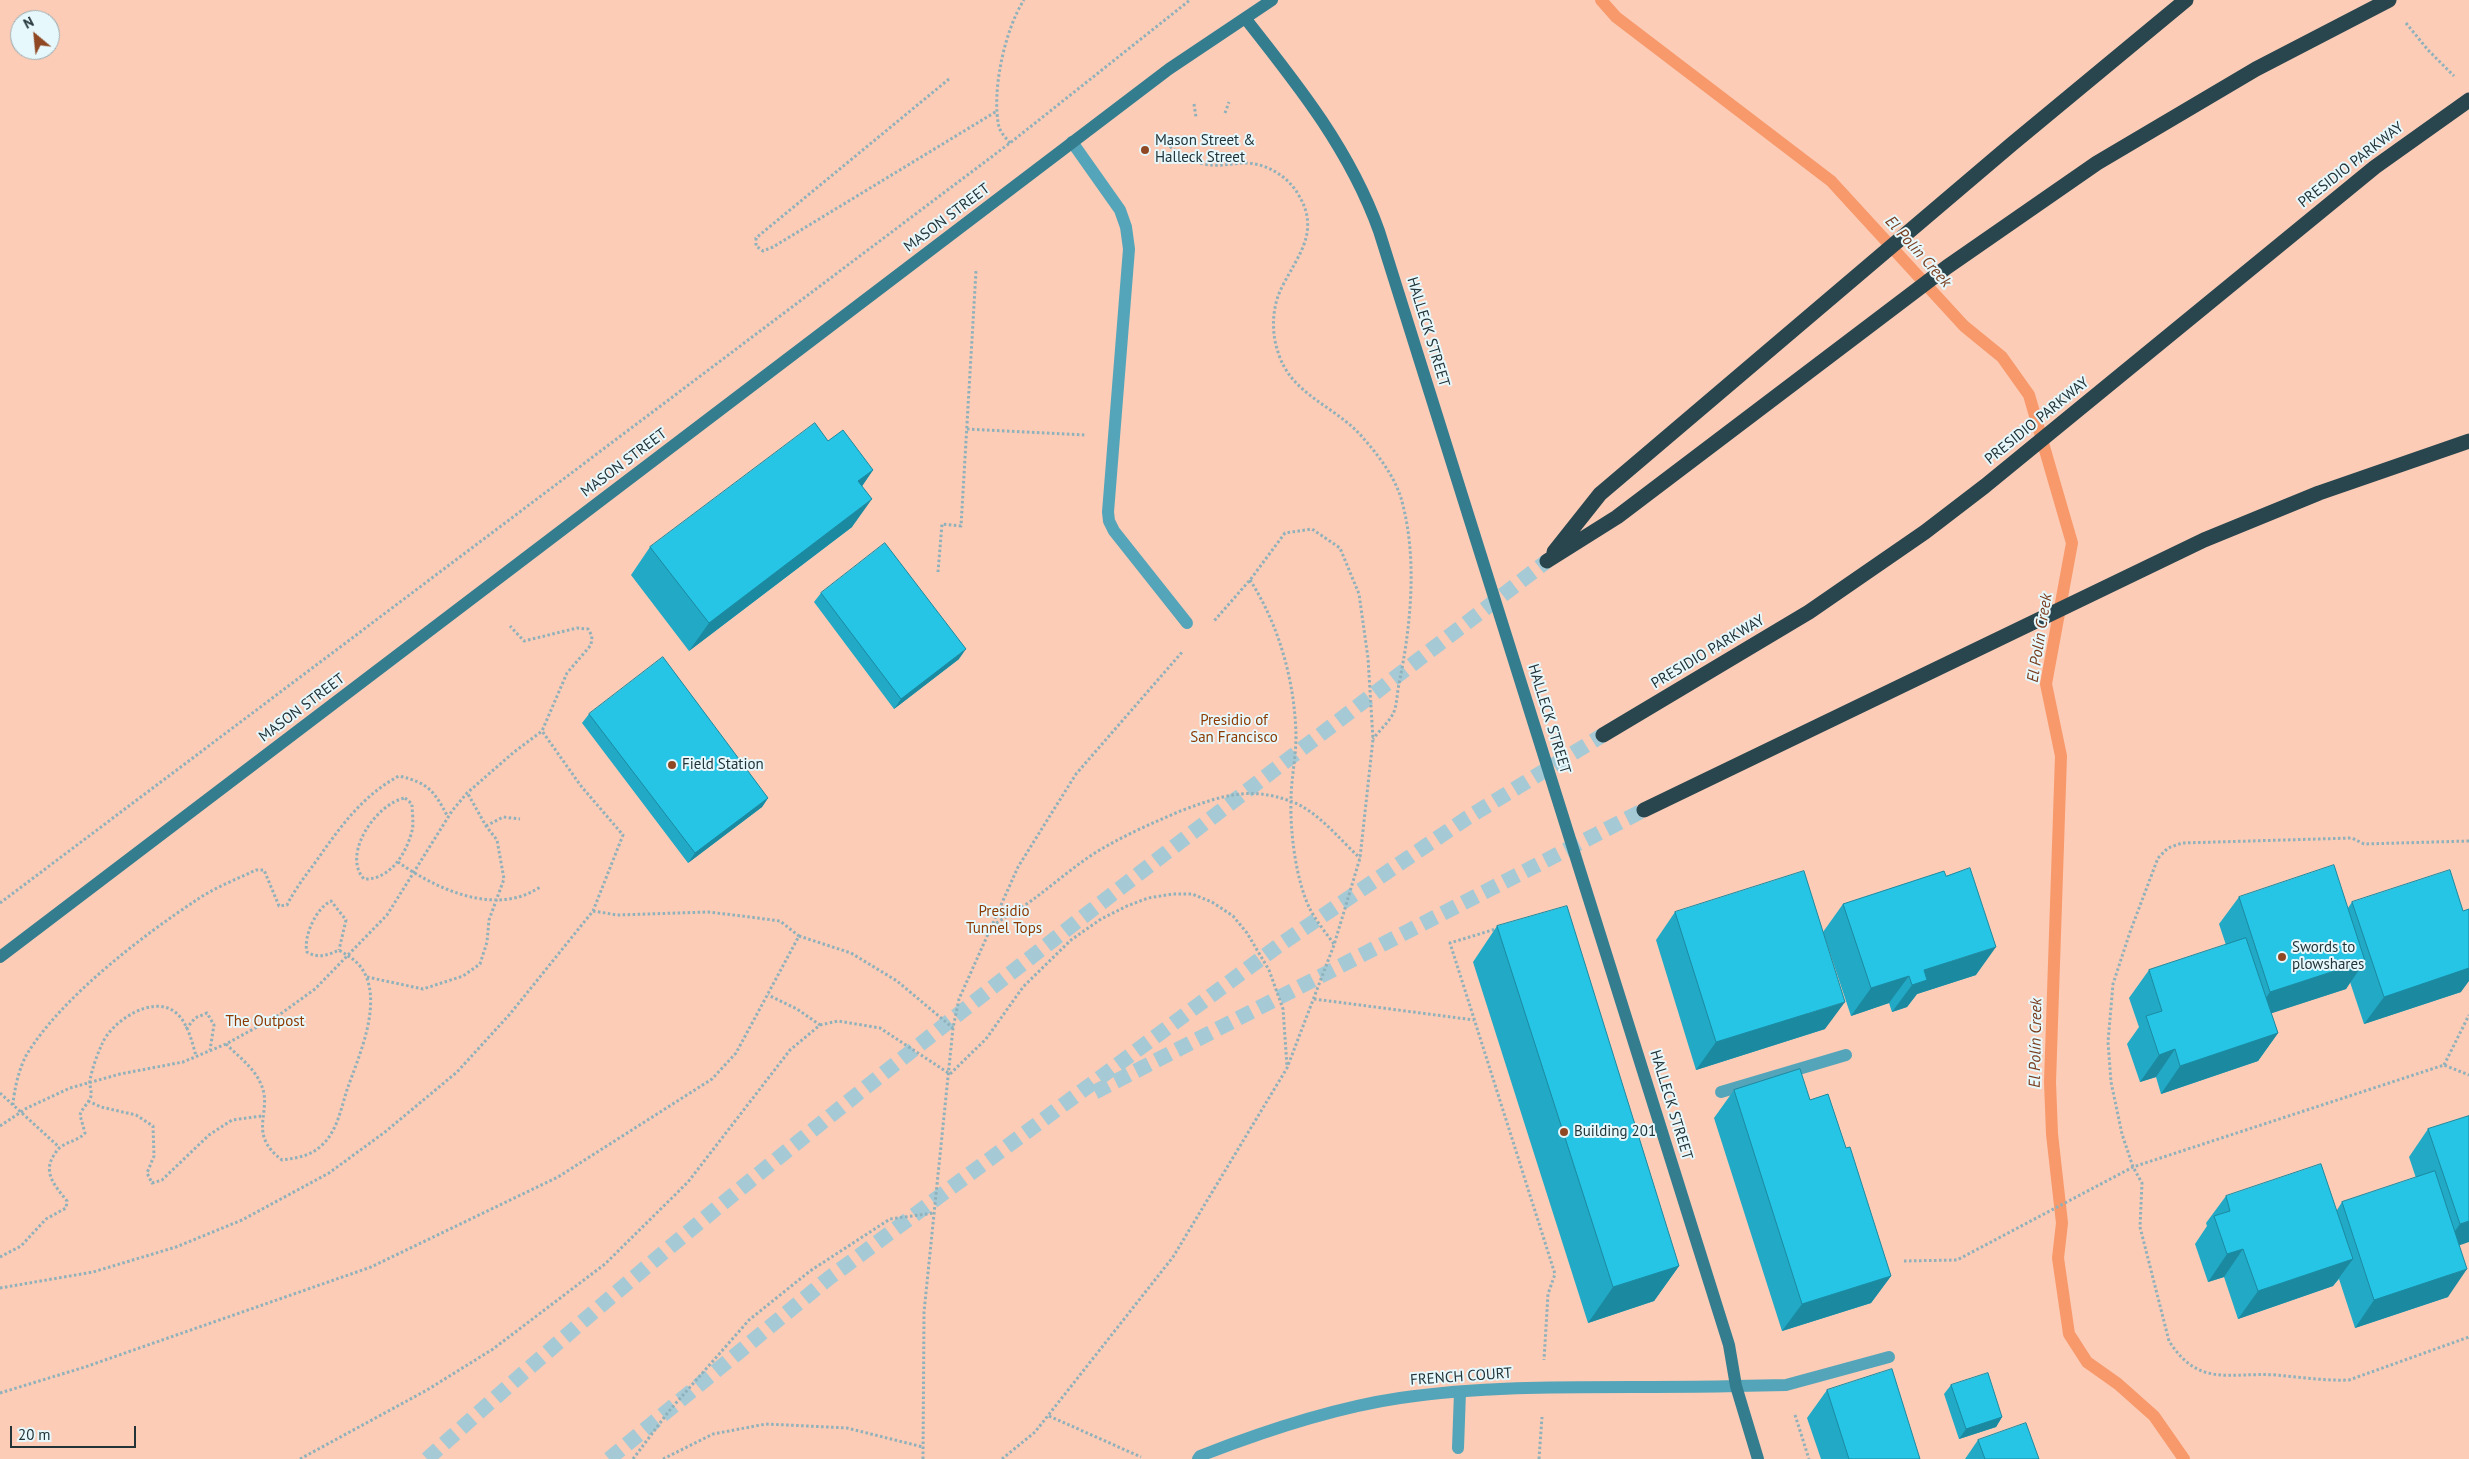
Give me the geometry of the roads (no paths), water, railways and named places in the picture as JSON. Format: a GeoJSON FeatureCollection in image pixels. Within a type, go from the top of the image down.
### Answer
{"type":"FeatureCollection","features":[{"type":"Feature","properties":{"kind":"highway"},"geometry":{"type":"LineString","coordinates":[[2186,0],[2041,120],[1600,494],[1547,561],[1617,517],[1947,267],[2098,163],[2256,70],[2389,0]]}},
{"type":"Feature","properties":{"kind":"highway","name":"PRESIDIO PARKWAY"},"geometry":{"type":"LineString","coordinates":[[1603,735],[1809,612],[1925,532],[1985,486],[2375,167],[2469,100]]}},
{"type":"Feature","properties":{"kind":"highway"},"geometry":{"type":"LineString","coordinates":[[1644,810],[2204,540],[2319,493],[2469,441]]}},
{"type":"Feature","properties":{"kind":"highway"},"geometry":{"type":"LineString","coordinates":[[2450,447],[2469,452]]}},
{"type":"Feature","properties":{"kind":"street","name":"MASON STREET"},"geometry":{"type":"LineString","coordinates":[[0,957],[1169,69],[1272,0]]}},
{"type":"Feature","properties":{"kind":"street","name":"HALLECK STREET"},"geometry":{"type":"LineString","coordinates":[[1245,18],[1333,136],[1359,182],[1376,223],[1729,1345],[1736,1386],[1758,1459]]}},
{"type":"Feature","properties":{"kind":"street"},"geometry":{"type":"LineString","coordinates":[[1072,142],[1120,210],[1126,228],[1129,248],[1108,512],[1109,521],[1114,531],[1187,623]]}},
{"type":"Feature","properties":{"kind":"street"},"geometry":{"type":"LineString","coordinates":[[1721,1092],[1846,1055]]}},
{"type":"Feature","properties":{"kind":"street","name":"FRENCH COURT"},"geometry":{"type":"LineString","coordinates":[[1198,1459],[1200,1456],[1263,1433],[1340,1411],[1399,1398],[1460,1392],[1543,1388],[1786,1385],[1889,1357]]}},
{"type":"Feature","properties":{"kind":"street"},"geometry":{"type":"LineString","coordinates":[[1458,1448],[1460,1392]]}},
{"type":"Feature","properties":{"kind":"waterway","name":"El Polín Creek"},"geometry":{"type":"LineString","coordinates":[[1601,0],[1616,17],[1831,181],[1964,326],[2002,357],[2029,395],[2072,543],[2046,684],[2061,756],[2050,1082],[2052,1134],[2062,1223],[2058,1258],[2069,1334],[2087,1362],[2118,1384],[2154,1416],[2184,1459]]}},
{"type":"Feature","properties":{"kind":"tunnel"},"geometry":{"type":"LineString","coordinates":[[427,1459],[556,1344],[732,1195],[967,1007],[1547,561]]}},
{"type":"Feature","properties":{"kind":"tunnel"},"geometry":{"type":"LineString","coordinates":[[609,1459],[829,1278],[1278,946],[1467,818],[1603,735]]}},
{"type":"Feature","properties":{"kind":"tunnel"},"geometry":{"type":"LineString","coordinates":[[1095,1092],[1644,810]]}},
{"type":"Feature","properties":{"kind":"place","name":"Mason Street & Halleck Street"},"geometry":{"type":"Point","coordinates":[1145,150]}},
{"type":"Feature","properties":{"kind":"place","name":"Field Station"},"geometry":{"type":"Point","coordinates":[672,765]}},
{"type":"Feature","properties":{"kind":"place","name":"Swords to plowshares"},"geometry":{"type":"Point","coordinates":[2282,957]}},
{"type":"Feature","properties":{"kind":"place","name":"Building 201"},"geometry":{"type":"Point","coordinates":[1564,1132]}},
{"type":"Feature","properties":{"kind":"park label","name":"Presidio of San Francisco"},"geometry":{"type":"Point","coordinates":[1234,730]}},
{"type":"Feature","properties":{"kind":"park label","name":"Presidio Tunnel Tops"},"geometry":{"type":"Point","coordinates":[1004,920]}},
{"type":"Feature","properties":{"kind":"park label","name":"The Outpost"},"geometry":{"type":"Point","coordinates":[265,1022]}}]}
